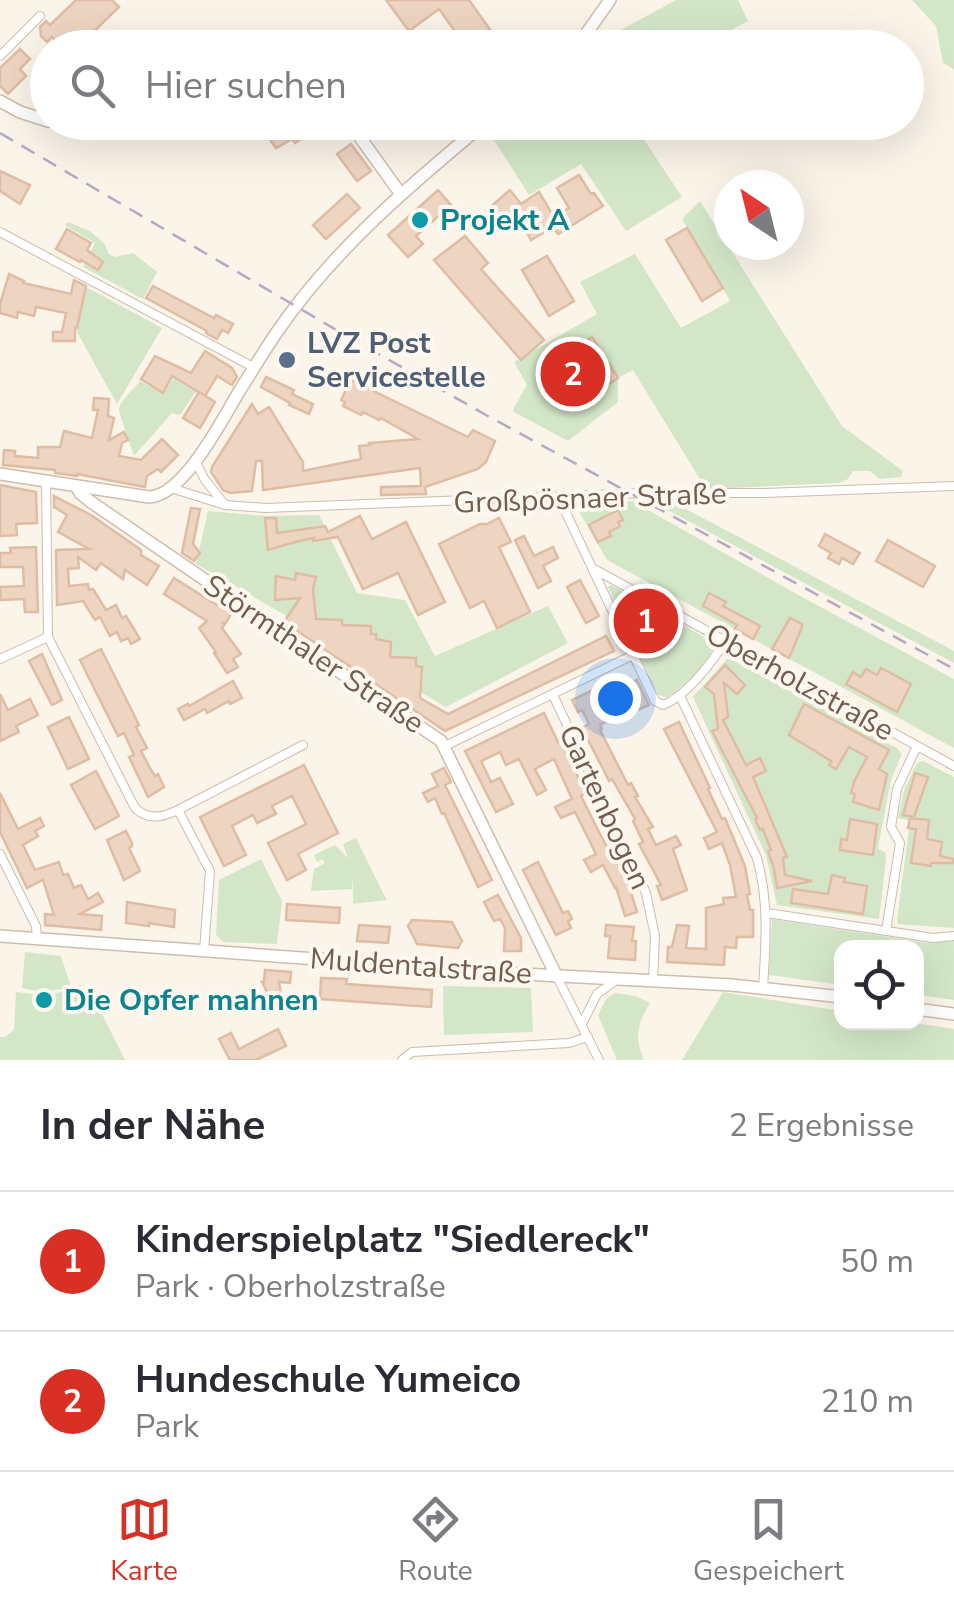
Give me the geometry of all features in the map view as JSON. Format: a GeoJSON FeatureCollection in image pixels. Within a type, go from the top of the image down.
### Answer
{"type":"FeatureCollection","features":[{"type":"Feature","properties":{"kind":"street"},"geometry":{"type":"LineString","coordinates":[[589,30],[610,0]]}},
{"type":"Feature","properties":{"kind":"street"},"geometry":{"type":"LineString","coordinates":[[0,56],[40,16]]}},
{"type":"Feature","properties":{"kind":"street"},"geometry":{"type":"LineString","coordinates":[[0,102],[30,115]]}},
{"type":"Feature","properties":{"kind":"street"},"geometry":{"type":"LineString","coordinates":[[362,140],[400,194]]}},
{"type":"Feature","properties":{"kind":"street"},"geometry":{"type":"LineString","coordinates":[[0,474],[149,497],[162,495],[196,460],[277,331],[330,266],[400,194],[464,140]]}},
{"type":"Feature","properties":{"kind":"street"},"geometry":{"type":"LineString","coordinates":[[0,232],[254,368]]}},
{"type":"Feature","properties":{"kind":"street"},"geometry":{"type":"LineString","coordinates":[[196,460],[205,480],[225,505]]}},
{"type":"Feature","properties":{"kind":"street"},"geometry":{"type":"LineString","coordinates":[[46,481],[48,637],[141,814],[156,817],[178,810],[303,745]]}},
{"type":"Feature","properties":{"kind":"street","name":"Großpösnaer Straße"},"geometry":{"type":"LineString","coordinates":[[171,488],[225,505],[266,508],[954,486]]}},
{"type":"Feature","properties":{"kind":"street","name":"Störmthaler Straße"},"geometry":{"type":"LineString","coordinates":[[78,487],[90,502],[446,746],[599,1060]]}},
{"type":"Feature","properties":{"kind":"street"},"geometry":{"type":"LineString","coordinates":[[559,498],[655,701],[664,705],[680,696],[725,641]]}},
{"type":"Feature","properties":{"kind":"street","name":"Oberholzstraße"},"geometry":{"type":"LineString","coordinates":[[594,569],[954,766]]}},
{"type":"Feature","properties":{"kind":"street"},"geometry":{"type":"LineString","coordinates":[[0,659],[48,637]]}},
{"type":"Feature","properties":{"kind":"street"},"geometry":{"type":"LineString","coordinates":[[446,746],[633,655]]}},
{"type":"Feature","properties":{"kind":"street","name":"Gartenbogen"},"geometry":{"type":"LineString","coordinates":[[553,695],[646,892],[655,936],[653,980]]}},
{"type":"Feature","properties":{"kind":"street"},"geometry":{"type":"LineString","coordinates":[[680,696],[752,844],[764,886],[764,988]]}},
{"type":"Feature","properties":{"kind":"street"},"geometry":{"type":"LineString","coordinates":[[886,931],[900,843],[892,827],[897,788],[917,746]]}},
{"type":"Feature","properties":{"kind":"street"},"geometry":{"type":"LineString","coordinates":[[178,810],[210,871],[204,951]]}},
{"type":"Feature","properties":{"kind":"street"},"geometry":{"type":"LineString","coordinates":[[0,854],[36,926],[37,939]]}},
{"type":"Feature","properties":{"kind":"street"},"geometry":{"type":"LineString","coordinates":[[766,914],[933,938],[954,936]]}},
{"type":"Feature","properties":{"kind":"street","name":"Muldentalstraße"},"geometry":{"type":"LineString","coordinates":[[0,936],[764,988],[834,997]]}},
{"type":"Feature","properties":{"kind":"street"},"geometry":{"type":"LineString","coordinates":[[582,1024],[597,994],[620,978]]}},
{"type":"Feature","properties":{"kind":"street"},"geometry":{"type":"LineString","coordinates":[[924,1010],[954,1014]]}},
{"type":"Feature","properties":{"kind":"street"},"geometry":{"type":"LineString","coordinates":[[402,1060],[412,1052],[569,1043],[588,1037]]}},
{"type":"Feature","properties":{"kind":"green space"},"geometry":{"type":"Polygon","coordinates":[[[676,0],[738,0],[748,21],[731,30],[621,30],[676,0]]]}},
{"type":"Feature","properties":{"kind":"green space"},"geometry":{"type":"Polygon","coordinates":[[[912,0],[954,0],[954,69],[943,63],[936,26],[912,0]]]}},
{"type":"Feature","properties":{"kind":"green space"},"geometry":{"type":"Polygon","coordinates":[[[494,140],[644,140],[682,197],[626,231],[581,164],[529,195],[494,140]]]}},
{"type":"Feature","properties":{"kind":"green space"},"geometry":{"type":"Polygon","coordinates":[[[700,201],[714,223],[714,260],[737,260],[842,426],[903,471],[901,477],[879,479],[870,471],[853,471],[839,483],[706,489],[633,370],[618,378],[618,402],[568,441],[514,412],[527,385],[514,362],[597,314],[580,282],[635,254],[681,328],[730,301],[682,219],[700,201]]]}},
{"type":"Feature","properties":{"kind":"green space"},"geometry":{"type":"Polygon","coordinates":[[[68,222],[90,231],[104,243],[109,254],[115,257],[133,253],[157,272],[143,299],[83,267],[95,243],[65,225],[68,222]]]}},
{"type":"Feature","properties":{"kind":"green space"},"geometry":{"type":"Polygon","coordinates":[[[86,287],[162,328],[117,404],[77,332],[86,287]]]}},
{"type":"Feature","properties":{"kind":"green space"},"geometry":{"type":"Polygon","coordinates":[[[173,378],[196,392],[180,415],[172,413],[134,456],[119,408],[140,381],[163,394],[173,378]]]}},
{"type":"Feature","properties":{"kind":"green space"},"geometry":{"type":"Polygon","coordinates":[[[667,499],[954,651],[954,663],[649,500],[667,499]]]}},
{"type":"Feature","properties":{"kind":"green space"},"geometry":{"type":"Polygon","coordinates":[[[632,501],[954,679],[954,748],[607,560],[577,508],[632,501]]]}},
{"type":"Feature","properties":{"kind":"green space"},"geometry":{"type":"Polygon","coordinates":[[[208,511],[319,515],[357,593],[405,600],[435,656],[548,606],[568,643],[446,707],[196,564],[208,511]]]}},
{"type":"Feature","properties":{"kind":"green space"},"geometry":{"type":"Polygon","coordinates":[[[611,585],[715,643],[702,667],[667,697],[658,695],[608,587],[611,585]]]}},
{"type":"Feature","properties":{"kind":"green space"},"geometry":{"type":"Polygon","coordinates":[[[728,658],[902,754],[891,780],[878,849],[885,852],[886,859],[879,919],[777,905],[766,855],[693,697],[728,658]]]}},
{"type":"Feature","properties":{"kind":"green space"},"geometry":{"type":"Polygon","coordinates":[[[923,761],[954,777],[954,928],[898,924],[897,920],[910,821],[898,818],[904,790],[917,763],[923,761]]]}},
{"type":"Feature","properties":{"kind":"green space"},"geometry":{"type":"Polygon","coordinates":[[[356,838],[387,900],[353,904],[353,876],[352,889],[311,891],[314,869],[325,863],[322,859],[317,862],[314,855],[335,845],[348,858],[343,844],[356,838]]]}},
{"type":"Feature","properties":{"kind":"green space"},"geometry":{"type":"Polygon","coordinates":[[[261,859],[282,901],[277,944],[223,942],[216,935],[219,880],[261,859]]]}},
{"type":"Feature","properties":{"kind":"green space"},"geometry":{"type":"Polygon","coordinates":[[[772,919],[907,940],[834,940],[834,984],[769,975],[772,919]]]}},
{"type":"Feature","properties":{"kind":"green space"},"geometry":{"type":"Polygon","coordinates":[[[954,940],[954,1000],[924,996],[924,943],[954,940]]]}},
{"type":"Feature","properties":{"kind":"green space"},"geometry":{"type":"Polygon","coordinates":[[[25,952],[61,956],[71,987],[80,985],[94,998],[125,1060],[0,1060],[0,1037],[14,1030],[16,992],[48,996],[71,988],[22,988],[25,952]]]}},
{"type":"Feature","properties":{"kind":"green space"},"geometry":{"type":"Polygon","coordinates":[[[443,986],[531,988],[533,1032],[444,1035],[443,986]]]}},
{"type":"Feature","properties":{"kind":"green space"},"geometry":{"type":"Polygon","coordinates":[[[723,992],[834,1010],[834,1030],[924,1030],[924,1024],[954,1029],[954,1060],[682,1060],[723,992]]]}},
{"type":"Feature","properties":{"kind":"green space"},"geometry":{"type":"Polygon","coordinates":[[[615,993],[650,1003],[638,1031],[644,1060],[617,1060],[598,1015],[606,999],[615,993]]]}},
{"type":"Feature","properties":{"kind":"building"},"geometry":{"type":"Polygon","coordinates":[[[76,0],[112,0],[119,7],[95,30],[40,30],[46,21],[50,25],[76,0]]]}},
{"type":"Feature","properties":{"kind":"building"},"geometry":{"type":"Polygon","coordinates":[[[386,0],[469,0],[490,30],[454,30],[439,9],[408,30],[386,0]]]}},
{"type":"Feature","properties":{"kind":"building"},"geometry":{"type":"Polygon","coordinates":[[[20,49],[30,59],[20,69],[26,76],[8,94],[0,86],[0,68],[20,49]]]}},
{"type":"Feature","properties":{"kind":"building"},"geometry":{"type":"Polygon","coordinates":[[[270,140],[290,140],[276,148],[270,140]]]}},
{"type":"Feature","properties":{"kind":"building"},"geometry":{"type":"Polygon","coordinates":[[[351,144],[371,171],[357,181],[337,154],[351,144]]]}},
{"type":"Feature","properties":{"kind":"building"},"geometry":{"type":"Polygon","coordinates":[[[0,171],[30,185],[20,204],[0,191],[0,171]]]}},
{"type":"Feature","properties":{"kind":"building"},"geometry":{"type":"Polygon","coordinates":[[[579,175],[603,206],[558,234],[553,227],[531,240],[514,209],[498,223],[487,210],[510,190],[521,204],[539,192],[554,217],[569,208],[557,188],[579,175]]]}},
{"type":"Feature","properties":{"kind":"building","name":"Projekt A"},"geometry":{"type":"Polygon","coordinates":[[[438,190],[451,205],[416,236],[423,244],[408,257],[388,235],[438,190]]]}},
{"type":"Feature","properties":{"kind":"building"},"geometry":{"type":"Polygon","coordinates":[[[347,194],[360,208],[326,239],[313,225],[347,194]]]}},
{"type":"Feature","properties":{"kind":"building"},"geometry":{"type":"Polygon","coordinates":[[[687,228],[723,288],[702,301],[666,240],[687,228]]]}},
{"type":"Feature","properties":{"kind":"building"},"geometry":{"type":"Polygon","coordinates":[[[67,229],[91,243],[87,250],[103,262],[98,270],[56,249],[67,229]]]}},
{"type":"Feature","properties":{"kind":"building"},"geometry":{"type":"Polygon","coordinates":[[[465,236],[488,263],[481,269],[544,340],[521,360],[434,260],[465,236]]]}},
{"type":"Feature","properties":{"kind":"building"},"geometry":{"type":"Polygon","coordinates":[[[547,256],[574,301],[549,316],[522,270],[547,256]]]}},
{"type":"Feature","properties":{"kind":"building"},"geometry":{"type":"Polygon","coordinates":[[[9,274],[23,283],[71,294],[74,280],[86,286],[75,341],[53,341],[53,332],[62,332],[66,313],[36,307],[34,316],[18,312],[17,318],[0,313],[9,274]]]}},
{"type":"Feature","properties":{"kind":"building"},"geometry":{"type":"Polygon","coordinates":[[[153,286],[233,324],[228,333],[222,330],[217,339],[146,298],[153,286]]]}},
{"type":"Feature","properties":{"kind":"building"},"geometry":{"type":"Polygon","coordinates":[[[592,337],[618,378],[595,393],[569,352],[592,337]]]}},
{"type":"Feature","properties":{"kind":"building"},"geometry":{"type":"Polygon","coordinates":[[[205,351],[232,368],[237,377],[232,385],[217,376],[205,396],[172,376],[163,393],[141,379],[155,356],[191,373],[205,351]]]}},
{"type":"Feature","properties":{"kind":"building"},"geometry":{"type":"Polygon","coordinates":[[[266,377],[313,404],[309,414],[261,387],[266,377]]]}},
{"type":"Feature","properties":{"kind":"building"},"geometry":{"type":"Polygon","coordinates":[[[351,380],[468,437],[473,430],[495,441],[486,462],[478,469],[425,487],[426,494],[381,495],[381,487],[421,486],[420,468],[263,490],[262,461],[256,461],[252,491],[223,490],[211,472],[212,467],[252,404],[258,414],[269,407],[303,462],[303,471],[361,459],[359,446],[369,443],[418,439],[381,418],[363,412],[361,415],[343,406],[345,402],[341,400],[351,380]]]}},
{"type":"Feature","properties":{"kind":"building"},"geometry":{"type":"Polygon","coordinates":[[[199,392],[215,402],[200,428],[183,418],[199,392]]]}},
{"type":"Feature","properties":{"kind":"building"},"geometry":{"type":"Polygon","coordinates":[[[94,398],[109,399],[108,416],[114,418],[109,440],[124,432],[128,440],[122,443],[119,456],[141,460],[162,439],[178,455],[161,472],[158,469],[147,476],[145,487],[55,470],[3,465],[4,450],[15,451],[15,456],[38,458],[38,447],[60,447],[64,431],[92,438],[98,410],[93,410],[94,398]]]}},
{"type":"Feature","properties":{"kind":"building"},"geometry":{"type":"Polygon","coordinates":[[[0,485],[36,492],[37,523],[16,524],[17,535],[0,536],[0,485]]]}},
{"type":"Feature","properties":{"kind":"building"},"geometry":{"type":"Polygon","coordinates":[[[54,496],[91,515],[159,566],[147,585],[125,570],[123,579],[101,563],[96,570],[78,557],[79,568],[68,569],[69,586],[88,584],[106,610],[116,605],[140,639],[131,644],[128,638],[121,641],[117,632],[110,636],[100,617],[95,620],[83,601],[57,605],[56,550],[89,549],[58,532],[67,515],[54,507],[54,496]]]}},
{"type":"Feature","properties":{"kind":"building"},"geometry":{"type":"Polygon","coordinates":[[[191,508],[200,509],[193,544],[200,553],[194,561],[182,553],[191,508]]]}},
{"type":"Feature","properties":{"kind":"building"},"geometry":{"type":"Polygon","coordinates":[[[618,510],[623,520],[618,522],[620,526],[598,542],[589,525],[618,510]]]}},
{"type":"Feature","properties":{"kind":"building"},"geometry":{"type":"Polygon","coordinates":[[[360,516],[372,539],[406,522],[445,602],[418,615],[398,573],[363,589],[338,537],[313,541],[314,538],[268,550],[265,518],[276,518],[277,533],[325,526],[328,532],[360,516]]]}},
{"type":"Feature","properties":{"kind":"building"},"geometry":{"type":"Polygon","coordinates":[[[499,518],[511,542],[499,547],[530,612],[497,628],[484,601],[470,608],[439,544],[499,518]]]}},
{"type":"Feature","properties":{"kind":"building"},"geometry":{"type":"Polygon","coordinates":[[[825,534],[860,553],[853,564],[842,558],[839,564],[828,558],[831,553],[819,546],[825,534]]]}},
{"type":"Feature","properties":{"kind":"building"},"geometry":{"type":"Polygon","coordinates":[[[524,536],[534,556],[553,547],[558,558],[543,566],[551,581],[538,588],[515,540],[524,536]]]}},
{"type":"Feature","properties":{"kind":"building"},"geometry":{"type":"Polygon","coordinates":[[[888,540],[935,566],[923,587],[876,561],[888,540]]]}},
{"type":"Feature","properties":{"kind":"building"},"geometry":{"type":"Polygon","coordinates":[[[36,547],[38,612],[25,612],[24,599],[1,600],[0,587],[24,586],[23,567],[0,567],[0,553],[11,553],[10,548],[36,547]]]}},
{"type":"Feature","properties":{"kind":"building"},"geometry":{"type":"Polygon","coordinates":[[[296,573],[316,577],[316,619],[371,626],[376,639],[391,642],[390,657],[416,658],[416,666],[422,667],[420,698],[448,714],[606,636],[614,651],[445,731],[284,622],[300,598],[275,600],[276,576],[295,580],[296,573]]]}},
{"type":"Feature","properties":{"kind":"building"},"geometry":{"type":"Polygon","coordinates":[[[174,578],[233,611],[225,624],[222,622],[222,628],[241,654],[233,659],[238,667],[227,673],[199,628],[207,621],[164,594],[174,578]]]}},
{"type":"Feature","properties":{"kind":"building"},"geometry":{"type":"Polygon","coordinates":[[[580,580],[599,616],[586,623],[567,587],[580,580]]]}},
{"type":"Feature","properties":{"kind":"building"},"geometry":{"type":"Polygon","coordinates":[[[709,593],[726,602],[723,606],[760,626],[753,639],[703,606],[709,593]]]}},
{"type":"Feature","properties":{"kind":"building"},"geometry":{"type":"Polygon","coordinates":[[[790,618],[802,627],[789,658],[772,649],[790,618]]]}},
{"type":"Feature","properties":{"kind":"building"},"geometry":{"type":"Polygon","coordinates":[[[101,649],[139,725],[136,727],[147,748],[141,751],[164,787],[148,797],[129,757],[134,755],[124,733],[118,736],[80,660],[101,649]]]}},
{"type":"Feature","properties":{"kind":"building"},"geometry":{"type":"Polygon","coordinates":[[[42,654],[62,700],[52,705],[29,661],[42,654]]]}},
{"type":"Feature","properties":{"kind":"building"},"geometry":{"type":"Polygon","coordinates":[[[725,665],[745,685],[737,694],[724,683],[728,717],[723,720],[746,765],[760,758],[766,771],[753,777],[787,857],[783,858],[785,875],[812,881],[777,888],[763,829],[760,830],[712,731],[718,729],[714,694],[705,687],[725,665]]]}},
{"type":"Feature","properties":{"kind":"building"},"geometry":{"type":"Polygon","coordinates":[[[881,668],[911,684],[897,712],[846,684],[853,672],[861,677],[866,669],[877,675],[881,668]]]}},
{"type":"Feature","properties":{"kind":"building"},"geometry":{"type":"Polygon","coordinates":[[[637,680],[649,705],[633,712],[631,708],[600,725],[600,730],[628,785],[631,783],[638,796],[635,797],[653,827],[648,829],[656,845],[676,836],[681,845],[673,849],[687,890],[662,900],[657,886],[661,885],[639,844],[643,842],[635,819],[612,779],[609,781],[582,728],[589,724],[572,700],[597,688],[603,701],[637,680]]]}},
{"type":"Feature","properties":{"kind":"building"},"geometry":{"type":"Polygon","coordinates":[[[233,681],[242,698],[184,720],[178,709],[233,681]]]}},
{"type":"Feature","properties":{"kind":"building"},"geometry":{"type":"Polygon","coordinates":[[[0,694],[8,710],[30,699],[38,715],[16,726],[19,732],[0,741],[0,694]]]}},
{"type":"Feature","properties":{"kind":"building"},"geometry":{"type":"Polygon","coordinates":[[[804,704],[889,750],[879,769],[887,774],[879,810],[853,802],[854,782],[867,757],[849,747],[836,769],[829,765],[831,761],[789,735],[804,704]]]}},
{"type":"Feature","properties":{"kind":"building"},"geometry":{"type":"Polygon","coordinates":[[[544,713],[586,793],[581,796],[628,883],[637,912],[625,916],[616,887],[603,865],[591,872],[584,860],[596,854],[575,812],[561,818],[555,807],[572,799],[554,759],[535,769],[546,790],[537,795],[519,759],[506,765],[500,752],[481,761],[491,782],[500,778],[513,804],[496,812],[465,751],[544,713]]]}},
{"type":"Feature","properties":{"kind":"building"},"geometry":{"type":"Polygon","coordinates":[[[69,717],[89,759],[68,769],[48,727],[69,717]]]}},
{"type":"Feature","properties":{"kind":"building"},"geometry":{"type":"Polygon","coordinates":[[[679,722],[745,866],[750,894],[747,895],[753,910],[753,937],[737,937],[736,948],[725,947],[724,965],[667,962],[677,925],[689,926],[686,948],[706,949],[706,908],[724,904],[723,898],[736,897],[722,843],[709,849],[704,838],[717,832],[664,729],[679,722]]]}},
{"type":"Feature","properties":{"kind":"building"},"geometry":{"type":"Polygon","coordinates":[[[304,765],[338,833],[298,854],[306,870],[287,880],[268,843],[306,824],[292,796],[272,806],[276,814],[257,823],[253,815],[232,826],[246,855],[224,866],[200,817],[304,765]]]}},
{"type":"Feature","properties":{"kind":"building"},"geometry":{"type":"Polygon","coordinates":[[[444,768],[451,782],[445,785],[492,880],[478,887],[444,813],[435,798],[428,802],[423,793],[438,786],[432,774],[444,768]]]}},
{"type":"Feature","properties":{"kind":"building"},"geometry":{"type":"Polygon","coordinates":[[[96,771],[119,816],[95,829],[71,785],[96,771]]]}},
{"type":"Feature","properties":{"kind":"building"},"geometry":{"type":"Polygon","coordinates":[[[915,773],[928,777],[914,817],[903,815],[915,773]]]}},
{"type":"Feature","properties":{"kind":"building"},"geometry":{"type":"Polygon","coordinates":[[[0,793],[18,829],[40,818],[44,826],[35,831],[38,836],[23,845],[35,870],[59,862],[63,875],[68,874],[74,888],[81,885],[88,899],[98,893],[103,902],[80,914],[102,916],[101,930],[45,925],[45,914],[54,915],[43,880],[27,888],[0,832],[0,793]]]}},
{"type":"Feature","properties":{"kind":"building"},"geometry":{"type":"Polygon","coordinates":[[[910,818],[929,820],[927,839],[942,842],[940,856],[954,859],[954,863],[911,863],[916,829],[908,828],[910,818]]]}},
{"type":"Feature","properties":{"kind":"building"},"geometry":{"type":"Polygon","coordinates":[[[850,819],[877,824],[873,855],[840,850],[841,839],[847,840],[850,819]]]}},
{"type":"Feature","properties":{"kind":"building"},"geometry":{"type":"Polygon","coordinates":[[[126,831],[140,871],[124,880],[107,840],[126,831]]]}},
{"type":"Feature","properties":{"kind":"building"},"geometry":{"type":"Polygon","coordinates":[[[538,862],[563,913],[568,911],[572,919],[568,921],[571,928],[556,935],[523,870],[538,862]]]}},
{"type":"Feature","properties":{"kind":"building"},"geometry":{"type":"Polygon","coordinates":[[[832,875],[845,878],[844,882],[867,886],[863,914],[791,903],[793,889],[828,894],[832,875]]]}},
{"type":"Feature","properties":{"kind":"building"},"geometry":{"type":"Polygon","coordinates":[[[498,895],[521,938],[521,951],[504,951],[505,928],[500,919],[494,921],[484,902],[498,895]]]}},
{"type":"Feature","properties":{"kind":"building"},"geometry":{"type":"Polygon","coordinates":[[[127,902],[175,910],[174,927],[126,923],[127,902]]]}},
{"type":"Feature","properties":{"kind":"building"},"geometry":{"type":"Polygon","coordinates":[[[287,904],[340,908],[339,923],[286,920],[287,904]]]}},
{"type":"Feature","properties":{"kind":"building"},"geometry":{"type":"Polygon","coordinates":[[[412,920],[452,922],[462,941],[458,948],[417,944],[408,926],[412,920]]]}},
{"type":"Feature","properties":{"kind":"building"},"geometry":{"type":"Polygon","coordinates":[[[359,925],[390,927],[388,943],[357,941],[359,925]]]}},
{"type":"Feature","properties":{"kind":"building"},"geometry":{"type":"Polygon","coordinates":[[[606,925],[634,927],[635,960],[608,958],[610,936],[605,936],[606,925]]]}},
{"type":"Feature","properties":{"kind":"building"},"geometry":{"type":"Polygon","coordinates":[[[265,970],[291,972],[290,983],[279,982],[282,1001],[258,1009],[254,1000],[268,994],[262,982],[265,970]]]}},
{"type":"Feature","properties":{"kind":"building"},"geometry":{"type":"Polygon","coordinates":[[[321,978],[347,979],[346,984],[432,990],[431,1007],[320,999],[321,978]]]}},
{"type":"Feature","properties":{"kind":"building"},"geometry":{"type":"Polygon","coordinates":[[[278,1029],[286,1046],[256,1060],[230,1060],[219,1039],[231,1033],[239,1049],[278,1029]]]}},
{"type":"Feature","properties":{"kind":"railway"},"geometry":{"type":"LineString","coordinates":[[0,133],[486,415],[954,669]]}},
{"type":"Feature","properties":{"kind":"place","name":"Projekt A"},"geometry":{"type":"Point","coordinates":[420,220]}},
{"type":"Feature","properties":{"kind":"place","name":"LVZ Post Servicestelle"},"geometry":{"type":"Point","coordinates":[287,360]}},
{"type":"Feature","properties":{"kind":"place","name":"Hundeschule Yumeico"},"geometry":{"type":"Point","coordinates":[573,374]}},
{"type":"Feature","properties":{"kind":"place","name":"Kinderspielplatz \"Siedlereck\""},"geometry":{"type":"Point","coordinates":[646,621]}},
{"type":"Feature","properties":{"kind":"place","name":"Die Opfer mahnen"},"geometry":{"type":"Point","coordinates":[44,1000]}}]}
